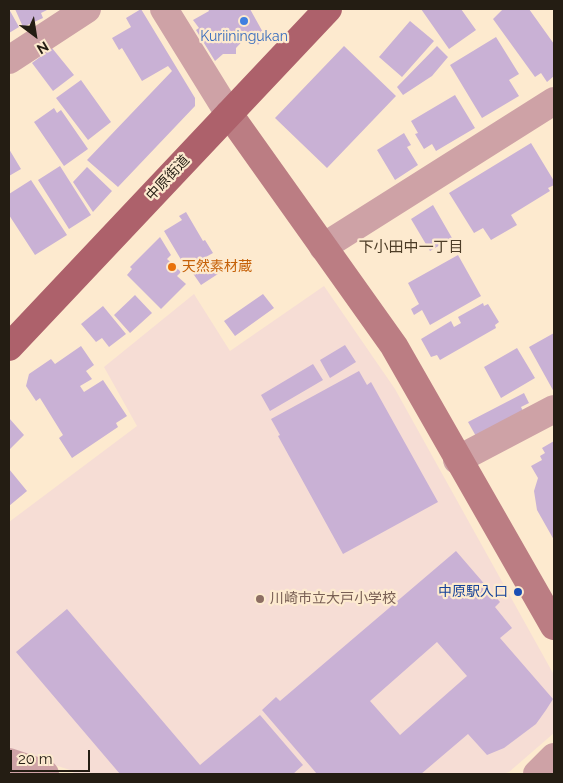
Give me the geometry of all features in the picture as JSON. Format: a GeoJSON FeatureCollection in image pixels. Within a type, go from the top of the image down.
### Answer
{"type":"FeatureCollection","features":[{"type":"Feature","properties":{"kind":"main road","name":"中原街道"},"geometry":{"type":"LineString","coordinates":[[9,347],[328,9]]}},
{"type":"Feature","properties":{"kind":"street"},"geometry":{"type":"LineString","coordinates":[[9,60],[87,9]]}},
{"type":"Feature","properties":{"kind":"street"},"geometry":{"type":"LineString","coordinates":[[164,9],[229,114],[394,346],[457,460],[554,626]]}},
{"type":"Feature","properties":{"kind":"street"},"geometry":{"type":"LineString","coordinates":[[323,247],[554,101]]}},
{"type":"Feature","properties":{"kind":"street"},"geometry":{"type":"LineString","coordinates":[[457,460],[554,409]]}},
{"type":"Feature","properties":{"kind":"street"},"geometry":{"type":"LineString","coordinates":[[536,774],[554,757]]}},
{"type":"Feature","properties":{"kind":"street"},"geometry":{"type":"LineString","coordinates":[[9,762],[45,774]]}},
{"type":"Feature","properties":{"kind":"shaded area","name":"川崎市立大戸小学校"},"geometry":{"type":"Polygon","coordinates":[[[324,286],[395,389],[554,675],[554,733],[509,772],[502,774],[75,774],[70,770],[9,750],[9,522],[137,426],[104,367],[194,294],[230,351],[324,286]]]}},
{"type":"Feature","properties":{"kind":"building"},"geometry":{"type":"Polygon","coordinates":[[[9,9],[19,27],[9,33],[9,9]]]}},
{"type":"Feature","properties":{"kind":"building"},"geometry":{"type":"Polygon","coordinates":[[[15,9],[49,9],[41,13],[43,18],[23,27],[15,9]]]}},
{"type":"Feature","properties":{"kind":"building"},"geometry":{"type":"Polygon","coordinates":[[[141,9],[195,98],[195,106],[118,187],[87,160],[172,71],[168,66],[142,81],[122,48],[119,50],[112,38],[131,27],[126,18],[141,9]]]}},
{"type":"Feature","properties":{"kind":"building"},"geometry":{"type":"Polygon","coordinates":[[[208,9],[250,9],[265,36],[258,45],[250,33],[236,48],[236,54],[223,54],[215,61],[196,30],[199,28],[193,20],[209,11],[208,9]]]}},
{"type":"Feature","properties":{"kind":"building"},"geometry":{"type":"Polygon","coordinates":[[[421,9],[461,9],[476,30],[449,49],[421,9]]]}},
{"type":"Feature","properties":{"kind":"building"},"geometry":{"type":"Polygon","coordinates":[[[503,9],[529,9],[554,44],[554,76],[547,82],[541,73],[535,77],[493,19],[503,9]]]}},
{"type":"Feature","properties":{"kind":"building"},"geometry":{"type":"Polygon","coordinates":[[[410,21],[434,41],[402,77],[379,57],[410,21]]]}},
{"type":"Feature","properties":{"kind":"building"},"geometry":{"type":"Polygon","coordinates":[[[496,37],[519,74],[509,80],[519,96],[482,118],[450,65],[496,37]]]}},
{"type":"Feature","properties":{"kind":"building"},"geometry":{"type":"Polygon","coordinates":[[[344,46],[396,96],[327,168],[275,118],[344,46]]]}},
{"type":"Feature","properties":{"kind":"building"},"geometry":{"type":"Polygon","coordinates":[[[437,46],[448,57],[432,76],[403,95],[397,87],[437,46]]]}},
{"type":"Feature","properties":{"kind":"building"},"geometry":{"type":"Polygon","coordinates":[[[52,48],[74,75],[53,91],[32,63],[52,48]]]}},
{"type":"Feature","properties":{"kind":"building"},"geometry":{"type":"Polygon","coordinates":[[[81,80],[111,122],[88,140],[56,98],[81,80]]]}},
{"type":"Feature","properties":{"kind":"building"},"geometry":{"type":"Polygon","coordinates":[[[455,95],[475,128],[436,151],[432,144],[424,149],[415,134],[418,133],[411,121],[455,95]]]}},
{"type":"Feature","properties":{"kind":"building"},"geometry":{"type":"Polygon","coordinates":[[[54,108],[57,113],[61,110],[88,149],[64,166],[34,122],[54,108]]]}},
{"type":"Feature","properties":{"kind":"building"},"geometry":{"type":"Polygon","coordinates":[[[404,133],[411,145],[407,147],[418,165],[395,180],[377,150],[404,133]]]}},
{"type":"Feature","properties":{"kind":"building"},"geometry":{"type":"Polygon","coordinates":[[[531,143],[554,181],[554,185],[548,188],[550,191],[511,215],[517,225],[491,240],[483,228],[474,233],[449,193],[531,143]]]}},
{"type":"Feature","properties":{"kind":"building"},"geometry":{"type":"Polygon","coordinates":[[[9,149],[21,169],[9,176],[9,149]]]}},
{"type":"Feature","properties":{"kind":"building"},"geometry":{"type":"Polygon","coordinates":[[[60,166],[91,215],[69,229],[38,180],[60,166]]]}},
{"type":"Feature","properties":{"kind":"building"},"geometry":{"type":"Polygon","coordinates":[[[87,167],[112,191],[93,212],[73,182],[87,167]]]}},
{"type":"Feature","properties":{"kind":"building"},"geometry":{"type":"Polygon","coordinates":[[[31,180],[67,235],[35,255],[9,215],[9,194],[31,180]]]}},
{"type":"Feature","properties":{"kind":"building"},"geometry":{"type":"Polygon","coordinates":[[[433,205],[452,238],[430,251],[411,219],[433,205]]]}},
{"type":"Feature","properties":{"kind":"building"},"geometry":{"type":"Polygon","coordinates":[[[186,212],[203,241],[205,240],[213,253],[186,268],[164,231],[182,220],[179,216],[186,212]]]}},
{"type":"Feature","properties":{"kind":"building"},"geometry":{"type":"Polygon","coordinates":[[[160,237],[171,255],[167,259],[181,272],[177,276],[186,284],[161,309],[127,275],[132,269],[130,267],[160,237]]]}},
{"type":"Feature","properties":{"kind":"building"},"geometry":{"type":"Polygon","coordinates":[[[458,255],[481,296],[430,325],[422,310],[414,315],[411,309],[419,304],[408,283],[458,255]]]}},
{"type":"Feature","properties":{"kind":"building"},"geometry":{"type":"Polygon","coordinates":[[[216,257],[224,270],[201,285],[192,272],[216,257]]]}},
{"type":"Feature","properties":{"kind":"building"},"geometry":{"type":"Polygon","coordinates":[[[263,294],[274,308],[235,336],[224,321],[263,294]]]}},
{"type":"Feature","properties":{"kind":"building"},"geometry":{"type":"Polygon","coordinates":[[[135,295],[152,313],[130,333],[114,315],[135,295]]]}},
{"type":"Feature","properties":{"kind":"building"},"geometry":{"type":"Polygon","coordinates":[[[483,303],[484,306],[488,304],[499,322],[495,325],[496,328],[440,360],[437,355],[431,357],[421,339],[451,321],[454,327],[461,323],[458,317],[483,303]]]}},
{"type":"Feature","properties":{"kind":"building"},"geometry":{"type":"Polygon","coordinates":[[[103,306],[126,334],[109,347],[102,338],[96,342],[81,324],[103,306]]]}},
{"type":"Feature","properties":{"kind":"building"},"geometry":{"type":"Polygon","coordinates":[[[554,333],[554,392],[529,347],[554,333]]]}},
{"type":"Feature","properties":{"kind":"building"},"geometry":{"type":"Polygon","coordinates":[[[345,345],[356,362],[330,378],[320,360],[345,345]]]}},
{"type":"Feature","properties":{"kind":"building"},"geometry":{"type":"Polygon","coordinates":[[[81,346],[94,365],[86,371],[92,379],[80,386],[84,392],[103,380],[127,416],[116,423],[118,427],[72,458],[59,438],[63,435],[40,398],[36,401],[26,386],[29,374],[51,359],[55,364],[81,346]]]}},
{"type":"Feature","properties":{"kind":"building"},"geometry":{"type":"Polygon","coordinates":[[[517,348],[535,378],[501,398],[484,367],[517,348]]]}},
{"type":"Feature","properties":{"kind":"building"},"geometry":{"type":"Polygon","coordinates":[[[313,364],[323,380],[270,411],[261,395],[313,364]]]}},
{"type":"Feature","properties":{"kind":"building"},"geometry":{"type":"Polygon","coordinates":[[[359,371],[367,385],[371,382],[438,502],[343,554],[278,436],[280,435],[271,419],[359,371]]]}},
{"type":"Feature","properties":{"kind":"building"},"geometry":{"type":"Polygon","coordinates":[[[524,393],[529,403],[521,407],[524,413],[477,438],[468,422],[524,393]]]}},
{"type":"Feature","properties":{"kind":"building"},"geometry":{"type":"Polygon","coordinates":[[[9,418],[24,435],[9,450],[9,418]]]}},
{"type":"Feature","properties":{"kind":"building"},"geometry":{"type":"Polygon","coordinates":[[[554,441],[554,540],[537,510],[534,491],[538,478],[531,466],[542,460],[540,456],[545,453],[542,448],[554,441]]]}},
{"type":"Feature","properties":{"kind":"building"},"geometry":{"type":"Polygon","coordinates":[[[9,469],[27,491],[9,506],[9,469]]]}},
{"type":"Feature","properties":{"kind":"building"},"geometry":{"type":"Polygon","coordinates":[[[456,551],[500,602],[495,607],[512,628],[500,638],[553,699],[536,724],[504,748],[487,755],[468,734],[421,774],[317,774],[262,710],[276,697],[280,701],[456,551]],[[437,642],[370,701],[400,735],[467,676],[437,642]]]}},
{"type":"Feature","properties":{"kind":"building"},"geometry":{"type":"Polygon","coordinates":[[[67,609],[200,765],[260,715],[303,765],[293,774],[120,774],[16,652],[67,609]]]}},
{"type":"Feature","properties":{"kind":"place","name":"Kuriiningukan"},"geometry":{"type":"Point","coordinates":[244,21]}},
{"type":"Feature","properties":{"kind":"place","name":"天然素材蔵"},"geometry":{"type":"Point","coordinates":[172,267]}},
{"type":"Feature","properties":{"kind":"place","name":"中原駅入口"},"geometry":{"type":"Point","coordinates":[518,592]}},
{"type":"Feature","properties":{"kind":"place","name":"川崎市立大戸小学校"},"geometry":{"type":"Point","coordinates":[260,599]}},
{"type":"Feature","properties":{"kind":"district","name":"下小田中一丁目"},"geometry":{"type":"Point","coordinates":[411,247]}}]}
